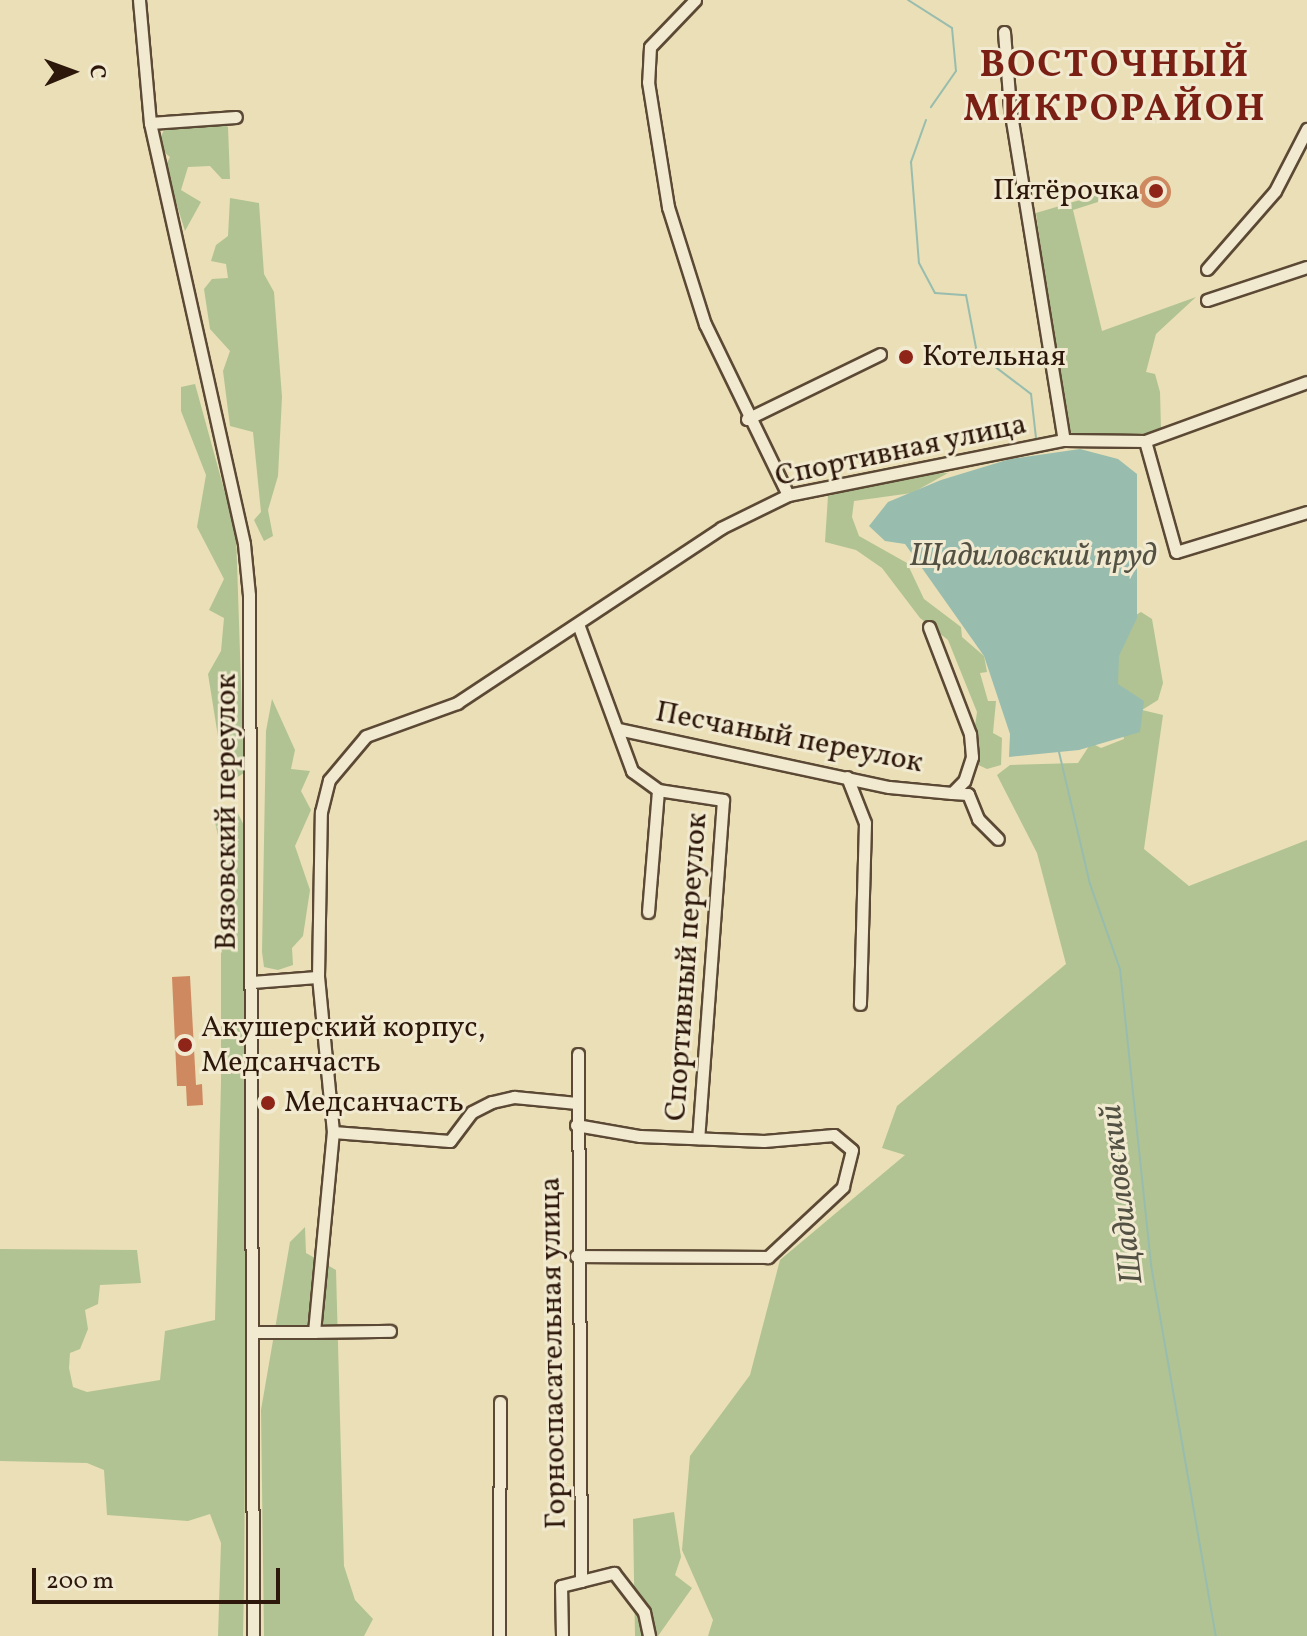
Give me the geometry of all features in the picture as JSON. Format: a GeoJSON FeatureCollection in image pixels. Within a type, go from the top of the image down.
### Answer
{"type":"FeatureCollection","features":[{"type":"Feature","properties":{"kind":"street","name":"Вязовский переулок"},"geometry":{"type":"LineString","coordinates":[[139,0],[150,123],[244,544],[252,685],[251,982],[256,1332],[253,1636]]}},
{"type":"Feature","properties":{"kind":"street"},"geometry":{"type":"LineString","coordinates":[[695,0],[650,47],[648,82],[668,207],[705,324],[747,419],[788,495]]}},
{"type":"Feature","properties":{"kind":"street"},"geometry":{"type":"LineString","coordinates":[[1004,32],[1010,108],[1064,440]]}},
{"type":"Feature","properties":{"kind":"street"},"geometry":{"type":"LineString","coordinates":[[150,123],[236,117]]}},
{"type":"Feature","properties":{"kind":"street"},"geometry":{"type":"LineString","coordinates":[[1207,269],[1275,191],[1307,129]]}},
{"type":"Feature","properties":{"kind":"street"},"geometry":{"type":"LineString","coordinates":[[1207,300],[1307,267]]}},
{"type":"Feature","properties":{"kind":"street"},"geometry":{"type":"LineString","coordinates":[[747,419],[880,354]]}},
{"type":"Feature","properties":{"kind":"street","name":"Спортивная улица"},"geometry":{"type":"LineString","coordinates":[[318,977],[321,812],[329,780],[366,736],[457,703],[721,528],[788,495],[1064,440],[1145,441],[1307,382]]}},
{"type":"Feature","properties":{"kind":"street"},"geometry":{"type":"LineString","coordinates":[[1145,441],[1176,552],[1307,512]]}},
{"type":"Feature","properties":{"kind":"street"},"geometry":{"type":"LineString","coordinates":[[578,624],[632,771],[658,790],[648,912]]}},
{"type":"Feature","properties":{"kind":"street"},"geometry":{"type":"LineString","coordinates":[[929,627],[970,734],[972,757],[964,781],[952,793]]}},
{"type":"Feature","properties":{"kind":"street","name":"Песчаный переулок"},"geometry":{"type":"LineString","coordinates":[[618,729],[847,777],[952,793]]}},
{"type":"Feature","properties":{"kind":"street"},"geometry":{"type":"LineString","coordinates":[[847,777],[865,823],[860,1004]]}},
{"type":"Feature","properties":{"kind":"street","name":"Спортивный переулок"},"geometry":{"type":"LineString","coordinates":[[658,790],[723,800],[698,1138]]}},
{"type":"Feature","properties":{"kind":"street"},"geometry":{"type":"LineString","coordinates":[[952,793],[968,794],[978,819],[998,839]]}},
{"type":"Feature","properties":{"kind":"street"},"geometry":{"type":"LineString","coordinates":[[251,982],[318,977],[333,1132],[314,1332]]}},
{"type":"Feature","properties":{"kind":"street","name":"Горноспасательная улица"},"geometry":{"type":"LineString","coordinates":[[578,1054],[576,1256],[581,1581]]}},
{"type":"Feature","properties":{"kind":"street"},"geometry":{"type":"LineString","coordinates":[[333,1132],[450,1141],[472,1112],[492,1102],[514,1097],[577,1103]]}},
{"type":"Feature","properties":{"kind":"street"},"geometry":{"type":"LineString","coordinates":[[576,1125],[698,1138],[834,1135],[852,1150],[843,1187],[768,1257],[576,1256]]}},
{"type":"Feature","properties":{"kind":"street"},"geometry":{"type":"LineString","coordinates":[[256,1332],[390,1331]]}},
{"type":"Feature","properties":{"kind":"street"},"geometry":{"type":"LineString","coordinates":[[499,1636],[500,1402]]}},
{"type":"Feature","properties":{"kind":"street"},"geometry":{"type":"LineString","coordinates":[[562,1636],[561,1586],[614,1573],[644,1612],[649,1636]]}},
{"type":"Feature","properties":{"kind":"green space"},"geometry":{"type":"Polygon","coordinates":[[[218,121],[228,127],[230,179],[222,179],[210,166],[188,167],[181,190],[201,202],[185,231],[165,167],[170,157],[159,148],[162,134],[167,124],[218,121]]]}},
{"type":"Feature","properties":{"kind":"green space"},"geometry":{"type":"Polygon","coordinates":[[[1097,195],[1101,201],[1073,210],[1102,331],[1196,297],[1156,334],[1146,372],[1155,374],[1160,392],[1161,429],[1144,435],[1073,435],[1065,424],[1036,213],[1097,195]]]}},
{"type":"Feature","properties":{"kind":"green space"},"geometry":{"type":"Polygon","coordinates":[[[230,198],[259,203],[264,274],[274,292],[282,397],[278,476],[268,510],[273,536],[264,541],[254,520],[261,512],[253,432],[230,426],[223,371],[230,351],[210,329],[204,289],[212,279],[228,278],[226,264],[211,261],[216,245],[228,236],[230,198]]]}},
{"type":"Feature","properties":{"kind":"green space"},"geometry":{"type":"Polygon","coordinates":[[[195,384],[236,533],[244,773],[236,778],[224,774],[208,674],[221,651],[224,618],[209,610],[224,579],[197,527],[206,475],[181,411],[181,387],[195,384]]]}},
{"type":"Feature","properties":{"kind":"green space"},"geometry":{"type":"Polygon","coordinates":[[[948,473],[912,493],[854,501],[852,517],[859,536],[907,563],[924,599],[961,627],[962,637],[984,656],[987,672],[980,673],[988,701],[996,701],[993,733],[1002,738],[1001,765],[987,769],[970,761],[977,712],[948,640],[920,618],[882,568],[856,550],[825,542],[828,496],[917,474],[948,473]]]}},
{"type":"Feature","properties":{"kind":"green space"},"geometry":{"type":"Polygon","coordinates":[[[1141,612],[1152,619],[1163,683],[1158,700],[1142,710],[1163,715],[1144,849],[1189,886],[1307,840],[1307,1636],[708,1636],[713,1620],[682,1550],[690,1456],[750,1375],[780,1260],[905,1155],[882,1148],[897,1106],[1066,964],[1037,853],[997,775],[1010,765],[1078,763],[1091,743],[1101,748],[1124,739],[1115,699],[1119,625],[1141,612]]]}},
{"type":"Feature","properties":{"kind":"green space"},"geometry":{"type":"Polygon","coordinates":[[[272,699],[295,750],[291,769],[310,771],[301,791],[311,810],[295,846],[310,890],[303,936],[292,948],[293,965],[278,970],[264,967],[262,952],[266,731],[272,699]]]}},
{"type":"Feature","properties":{"kind":"green space"},"geometry":{"type":"Polygon","coordinates":[[[236,809],[246,830],[249,915],[243,1636],[218,1636],[221,1543],[210,1514],[188,1521],[107,1515],[104,1470],[87,1463],[0,1461],[0,1249],[137,1250],[141,1283],[100,1285],[98,1304],[85,1310],[88,1329],[80,1349],[70,1353],[69,1368],[73,1387],[87,1392],[160,1380],[165,1331],[215,1320],[221,1083],[221,850],[215,822],[220,810],[236,809]]]}},
{"type":"Feature","properties":{"kind":"green space"},"geometry":{"type":"Polygon","coordinates":[[[305,1227],[306,1253],[336,1270],[344,1566],[355,1600],[373,1619],[364,1636],[264,1636],[261,1410],[290,1242],[305,1227]]]}},
{"type":"Feature","properties":{"kind":"green space"},"geometry":{"type":"Polygon","coordinates":[[[674,1512],[681,1557],[675,1575],[692,1588],[658,1636],[635,1636],[633,1519],[674,1512]]]}},
{"type":"Feature","properties":{"kind":"water","name":"Щадиловский пруд"},"geometry":{"type":"Polygon","coordinates":[[[1080,449],[1118,459],[1137,474],[1137,618],[1119,656],[1118,684],[1144,701],[1140,732],[1079,750],[1009,757],[1010,734],[984,656],[905,544],[885,541],[869,526],[888,502],[941,480],[1010,459],[1080,449]]]}},
{"type":"Feature","properties":{"kind":"building","name":"Пятёрочка"},"geometry":{"type":"Polygon","coordinates":[[[1155,176],[1166,181],[1171,192],[1166,203],[1155,208],[1144,203],[1139,192],[1144,181],[1155,176]]]}},
{"type":"Feature","properties":{"kind":"building","name":"Акушерский корпус, Медсанчасть"},"geometry":{"type":"Polygon","coordinates":[[[190,976],[196,1085],[202,1084],[203,1105],[187,1106],[186,1086],[177,1086],[172,977],[190,976]]]}},
{"type":"Feature","properties":{"kind":"waterway","name":"Щадиловский"},"geometry":{"type":"LineString","coordinates":[[908,0],[952,28],[956,71],[931,107]]}},
{"type":"Feature","properties":{"kind":"waterway","name":"Щадиловский"},"geometry":{"type":"LineString","coordinates":[[926,120],[911,162],[919,263],[935,293],[966,295],[977,353],[1031,394],[1036,438]]}},
{"type":"Feature","properties":{"kind":"waterway","name":"Щадиловский"},"geometry":{"type":"LineString","coordinates":[[1059,752],[1090,884],[1120,969],[1151,1265],[1216,1636]]}},
{"type":"Feature","properties":{"kind":"place","name":"Пятёрочка"},"geometry":{"type":"Point","coordinates":[1156,191]}},
{"type":"Feature","properties":{"kind":"place","name":"Котельная"},"geometry":{"type":"Point","coordinates":[906,357]}},
{"type":"Feature","properties":{"kind":"place","name":"Акушерский корпус, Медсанчасть"},"geometry":{"type":"Point","coordinates":[185,1045]}},
{"type":"Feature","properties":{"kind":"place","name":"Медсанчасть"},"geometry":{"type":"Point","coordinates":[268,1103]}},
{"type":"Feature","properties":{"kind":"district","name":"ВОСТОЧНЫЙ МИКРОРАЙОН"},"geometry":{"type":"Point","coordinates":[1115,89]}}]}
